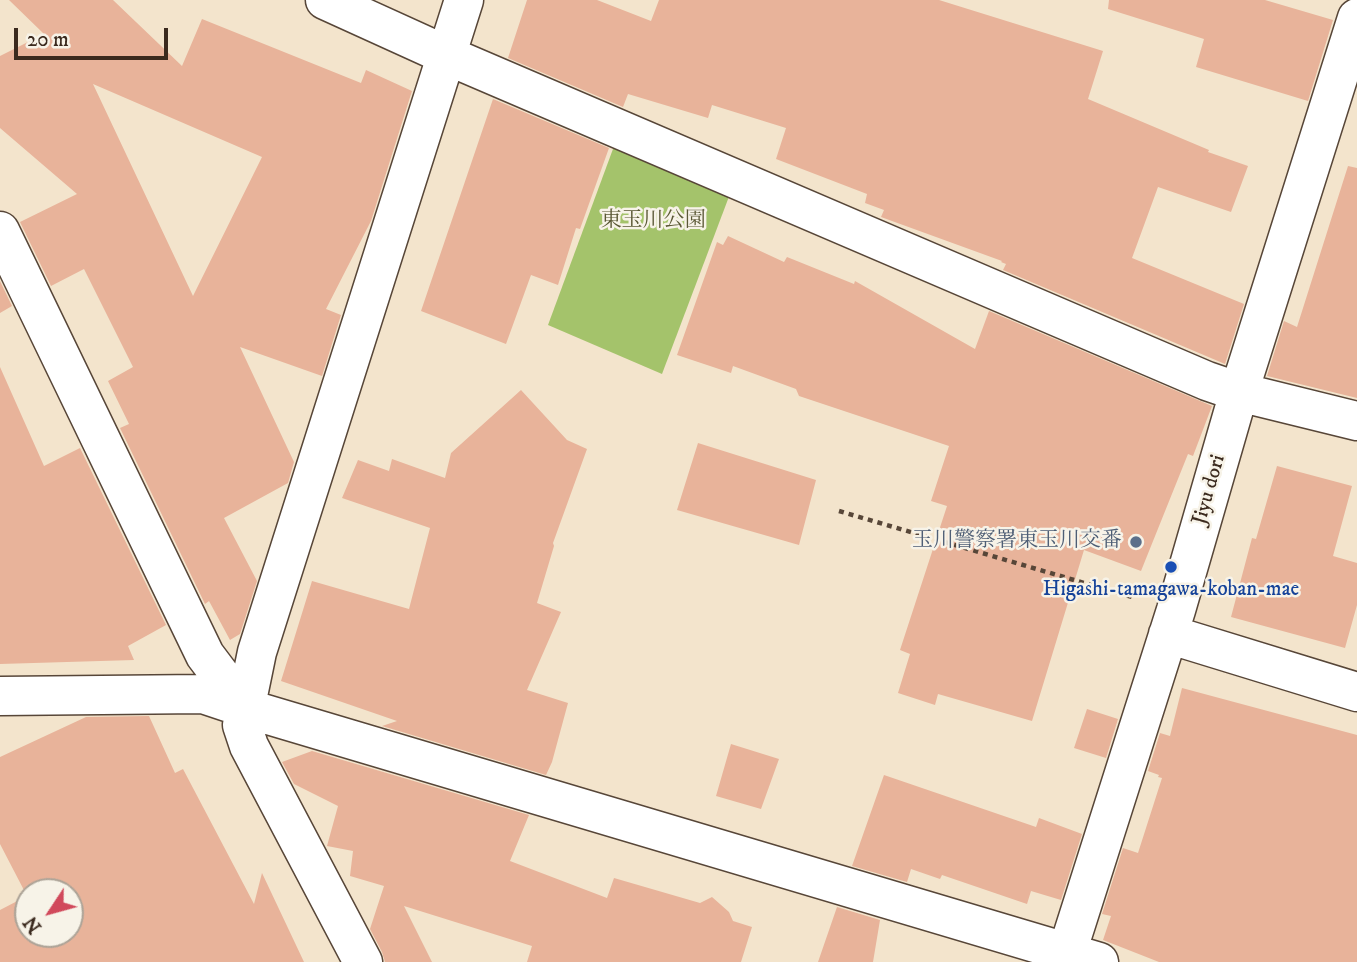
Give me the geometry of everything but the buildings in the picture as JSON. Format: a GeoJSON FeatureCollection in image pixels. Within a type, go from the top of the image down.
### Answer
{"type":"FeatureCollection","features":[{"type":"Feature","properties":{"kind":"street"},"geometry":{"type":"LineString","coordinates":[[325,0],[446,55],[1195,376],[1238,392],[1357,421]]}},
{"type":"Feature","properties":{"kind":"street"},"geometry":{"type":"LineString","coordinates":[[363,962],[249,746],[242,725],[257,652],[464,0]]}},
{"type":"Feature","properties":{"kind":"street","name":"Jiyu dori"},"geometry":{"type":"LineString","coordinates":[[1076,959],[1238,392],[1357,18]]}},
{"type":"Feature","properties":{"kind":"street"},"geometry":{"type":"LineString","coordinates":[[0,231],[205,655],[245,708]]}},
{"type":"Feature","properties":{"kind":"street"},"geometry":{"type":"LineString","coordinates":[[1172,622],[1357,692]]}},
{"type":"Feature","properties":{"kind":"street"},"geometry":{"type":"LineString","coordinates":[[0,696],[203,694],[1076,959]]}},
{"type":"Feature","properties":{"kind":"path"},"geometry":{"type":"LineString","coordinates":[[839,511],[1172,622]]}},
{"type":"Feature","properties":{"kind":"green space","name":"東玉川公園"},"geometry":{"type":"Polygon","coordinates":[[[620,130],[736,178],[662,374],[548,325],[620,130]]]}},
{"type":"Feature","properties":{"kind":"place","name":"玉川警察署東玉川交番"},"geometry":{"type":"Point","coordinates":[1136,542]}},
{"type":"Feature","properties":{"kind":"place","name":"Higashi-tamagawa-koban-mae"},"geometry":{"type":"Point","coordinates":[1171,567]}}]}
